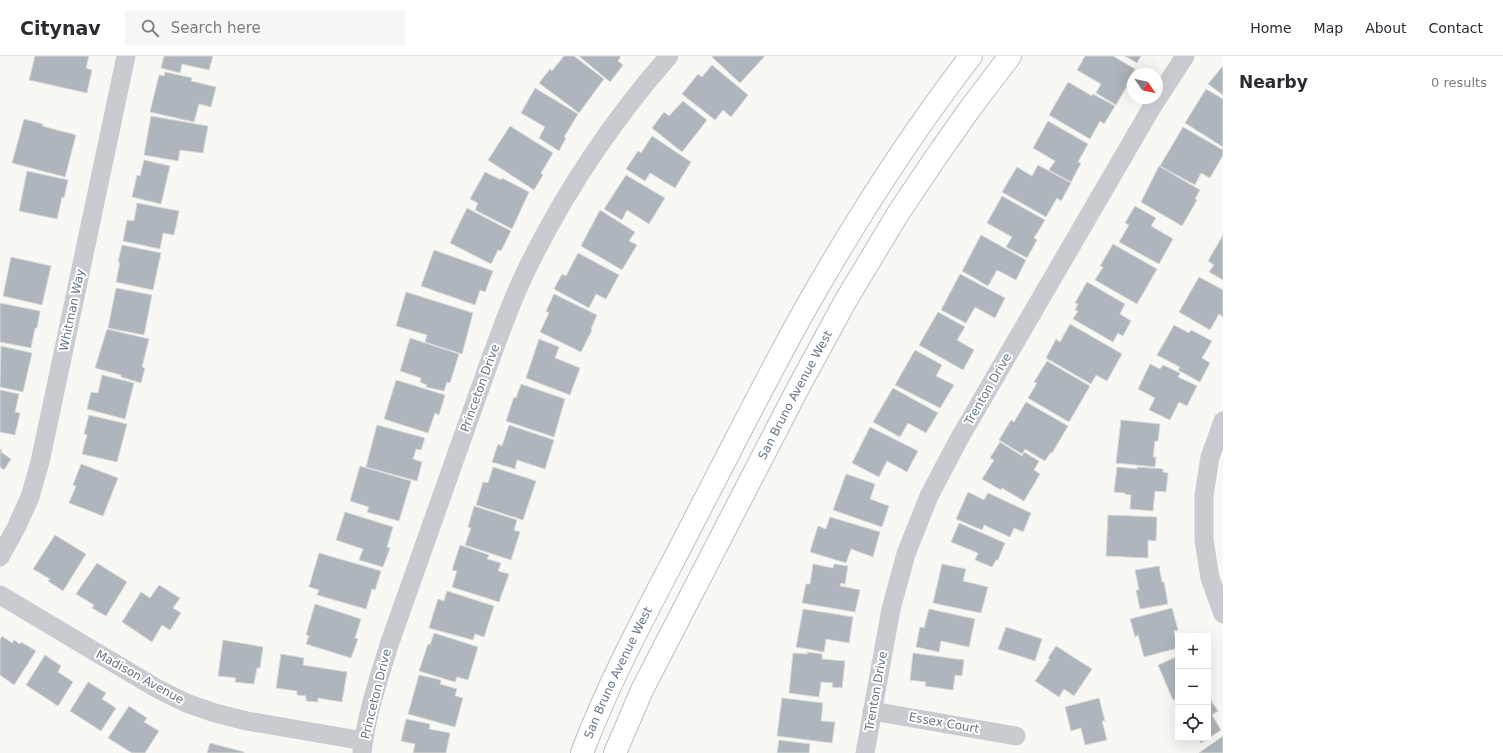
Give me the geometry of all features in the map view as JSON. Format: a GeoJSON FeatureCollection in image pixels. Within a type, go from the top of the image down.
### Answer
{"type":"FeatureCollection","features":[{"type":"Feature","properties":{"kind":"main road","name":"San Bruno Avenue West"},"geometry":{"type":"LineString","coordinates":[[582,753],[621,664],[807,305],[881,183],[933,106],[971,56]]}},
{"type":"Feature","properties":{"kind":"main road","name":"San Bruno Avenue West"},"geometry":{"type":"LineString","coordinates":[[615,753],[642,690],[793,397],[846,300],[877,247],[930,166],[969,110],[1010,56]]}},
{"type":"Feature","properties":{"kind":"street","name":"Whitman Way"},"geometry":{"type":"LineString","coordinates":[[0,557],[16,528],[30,497],[40,462],[126,56]]}},
{"type":"Feature","properties":{"kind":"street","name":"Princeton Drive"},"geometry":{"type":"LineString","coordinates":[[363,747],[376,688],[390,642],[499,336],[524,275],[552,221],[584,168],[617,121],[669,56]]}},
{"type":"Feature","properties":{"kind":"street","name":"Trenton Drive"},"geometry":{"type":"LineString","coordinates":[[865,753],[891,609],[906,554],[929,496],[959,439],[1152,107],[1185,56]]}},
{"type":"Feature","properties":{"kind":"street"},"geometry":{"type":"LineString","coordinates":[[1223,421],[1210,457],[1204,496],[1204,540],[1210,578],[1223,614]]}},
{"type":"Feature","properties":{"kind":"street","name":"Madison Avenue"},"geometry":{"type":"LineString","coordinates":[[0,595],[156,688],[186,703],[215,713],[247,721],[363,747]]}},
{"type":"Feature","properties":{"kind":"street","name":"Essex Court"},"geometry":{"type":"LineString","coordinates":[[872,711],[1016,736]]}},
{"type":"Feature","properties":{"kind":"building"},"geometry":{"type":"Polygon","coordinates":[[[35,56],[89,56],[86,68],[92,70],[87,93],[29,80],[35,56]]]}},
{"type":"Feature","properties":{"kind":"building"},"geometry":{"type":"Polygon","coordinates":[[[164,56],[213,56],[209,70],[182,64],[180,73],[161,68],[164,56]]]}},
{"type":"Feature","properties":{"kind":"building"},"geometry":{"type":"Polygon","coordinates":[[[564,56],[574,56],[604,79],[579,113],[539,83],[550,69],[552,71],[564,56]]]}},
{"type":"Feature","properties":{"kind":"building"},"geometry":{"type":"Polygon","coordinates":[[[579,56],[621,56],[618,61],[623,65],[610,82],[579,56]]]}},
{"type":"Feature","properties":{"kind":"building"},"geometry":{"type":"Polygon","coordinates":[[[765,56],[740,83],[712,57],[765,56]]]}},
{"type":"Feature","properties":{"kind":"building"},"geometry":{"type":"Polygon","coordinates":[[[1085,56],[1113,56],[1133,68],[1127,68],[1127,86],[1116,105],[1096,93],[1101,84],[1077,70],[1085,56]]]}},
{"type":"Feature","properties":{"kind":"building"},"geometry":{"type":"Polygon","coordinates":[[[1125,56],[1141,56],[1137,63],[1125,56]]]}},
{"type":"Feature","properties":{"kind":"building"},"geometry":{"type":"Polygon","coordinates":[[[712,65],[748,95],[731,117],[723,110],[715,120],[682,94],[698,74],[702,77],[712,65]]]}},
{"type":"Feature","properties":{"kind":"building"},"geometry":{"type":"Polygon","coordinates":[[[1222,67],[1223,68],[1223,95],[1208,84],[1222,67]]]}},
{"type":"Feature","properties":{"kind":"building"},"geometry":{"type":"Polygon","coordinates":[[[165,72],[192,78],[191,81],[216,87],[211,107],[199,104],[194,122],[150,112],[159,75],[164,76],[165,72]]]}},
{"type":"Feature","properties":{"kind":"building"},"geometry":{"type":"Polygon","coordinates":[[[1068,82],[1092,96],[1093,94],[1115,106],[1104,124],[1100,121],[1090,139],[1049,115],[1068,82]]]}},
{"type":"Feature","properties":{"kind":"building"},"geometry":{"type":"Polygon","coordinates":[[[535,88],[578,114],[564,137],[566,138],[559,151],[539,138],[545,127],[521,113],[535,88]]]}},
{"type":"Feature","properties":{"kind":"building"},"geometry":{"type":"Polygon","coordinates":[[[1206,89],[1223,99],[1223,147],[1185,123],[1206,89]]]}},
{"type":"Feature","properties":{"kind":"building"},"geometry":{"type":"Polygon","coordinates":[[[683,101],[707,120],[682,152],[652,128],[664,112],[669,116],[683,101]]]}},
{"type":"Feature","properties":{"kind":"building"},"geometry":{"type":"Polygon","coordinates":[[[151,116],[208,126],[203,153],[180,150],[178,161],[144,155],[151,116]]]}},
{"type":"Feature","properties":{"kind":"building"},"geometry":{"type":"Polygon","coordinates":[[[24,119],[43,124],[42,126],[76,135],[65,177],[12,163],[24,119]]]}},
{"type":"Feature","properties":{"kind":"building"},"geometry":{"type":"Polygon","coordinates":[[[1048,121],[1088,144],[1078,162],[1081,163],[1071,182],[1049,170],[1055,161],[1033,148],[1048,121]]]}},
{"type":"Feature","properties":{"kind":"building"},"geometry":{"type":"Polygon","coordinates":[[[510,126],[553,153],[541,173],[543,175],[534,190],[488,160],[510,126]]]}},
{"type":"Feature","properties":{"kind":"building"},"geometry":{"type":"Polygon","coordinates":[[[1183,127],[1223,150],[1223,155],[1210,178],[1201,173],[1195,185],[1160,166],[1183,127]]]}},
{"type":"Feature","properties":{"kind":"building"},"geometry":{"type":"Polygon","coordinates":[[[652,136],[691,162],[675,188],[650,173],[645,181],[626,169],[638,151],[641,153],[652,136]]]}},
{"type":"Feature","properties":{"kind":"building"},"geometry":{"type":"Polygon","coordinates":[[[144,160],[170,166],[161,204],[132,197],[137,175],[140,176],[144,160]]]}},
{"type":"Feature","properties":{"kind":"building"},"geometry":{"type":"Polygon","coordinates":[[[1038,165],[1071,183],[1061,201],[1057,198],[1046,217],[1002,192],[1017,167],[1032,176],[1038,165]]]}},
{"type":"Feature","properties":{"kind":"building"},"geometry":{"type":"Polygon","coordinates":[[[1159,166],[1200,190],[1195,199],[1197,200],[1182,226],[1141,202],[1159,166]]]}},
{"type":"Feature","properties":{"kind":"building"},"geometry":{"type":"Polygon","coordinates":[[[27,171],[68,180],[57,219],[19,211],[27,171]]]}},
{"type":"Feature","properties":{"kind":"building"},"geometry":{"type":"Polygon","coordinates":[[[485,172],[501,180],[502,178],[529,192],[512,229],[475,210],[478,203],[470,199],[485,172]]]}},
{"type":"Feature","properties":{"kind":"building"},"geometry":{"type":"Polygon","coordinates":[[[626,175],[665,198],[649,224],[627,210],[622,220],[604,209],[626,175]]]}},
{"type":"Feature","properties":{"kind":"building"},"geometry":{"type":"Polygon","coordinates":[[[1002,196],[1045,220],[1034,238],[1037,240],[1027,258],[1006,247],[1012,237],[987,223],[1002,196]]]}},
{"type":"Feature","properties":{"kind":"building"},"geometry":{"type":"Polygon","coordinates":[[[137,203],[179,211],[174,235],[163,233],[160,249],[123,241],[127,220],[134,221],[137,203]]]}},
{"type":"Feature","properties":{"kind":"building"},"geometry":{"type":"Polygon","coordinates":[[[1135,206],[1156,218],[1151,226],[1173,239],[1159,264],[1119,242],[1129,225],[1125,223],[1135,206]]]}},
{"type":"Feature","properties":{"kind":"building"},"geometry":{"type":"Polygon","coordinates":[[[467,208],[511,231],[501,251],[498,250],[491,264],[450,243],[467,208]]]}},
{"type":"Feature","properties":{"kind":"building"},"geometry":{"type":"Polygon","coordinates":[[[600,210],[635,232],[629,241],[637,245],[622,270],[581,246],[600,210]]]}},
{"type":"Feature","properties":{"kind":"building"},"geometry":{"type":"Polygon","coordinates":[[[981,235],[1026,260],[1016,280],[997,270],[988,286],[962,271],[981,235]]]}},
{"type":"Feature","properties":{"kind":"building"},"geometry":{"type":"Polygon","coordinates":[[[1223,235],[1223,280],[1209,272],[1214,265],[1208,261],[1223,235]]]}},
{"type":"Feature","properties":{"kind":"building"},"geometry":{"type":"Polygon","coordinates":[[[1113,244],[1157,269],[1137,304],[1095,280],[1103,267],[1100,266],[1113,244]]]}},
{"type":"Feature","properties":{"kind":"building"},"geometry":{"type":"Polygon","coordinates":[[[122,245],[161,253],[153,290],[116,282],[120,262],[118,262],[122,245]]]}},
{"type":"Feature","properties":{"kind":"building"},"geometry":{"type":"Polygon","coordinates":[[[434,250],[493,271],[485,292],[480,290],[475,305],[421,286],[434,250]]]}},
{"type":"Feature","properties":{"kind":"building"},"geometry":{"type":"Polygon","coordinates":[[[578,253],[619,275],[606,299],[596,294],[589,308],[554,289],[562,274],[566,276],[578,253]]]}},
{"type":"Feature","properties":{"kind":"building"},"geometry":{"type":"Polygon","coordinates":[[[11,257],[51,266],[42,305],[3,296],[11,257]]]}},
{"type":"Feature","properties":{"kind":"building"},"geometry":{"type":"Polygon","coordinates":[[[960,274],[1005,298],[995,318],[975,307],[966,323],[941,310],[960,274]]]}},
{"type":"Feature","properties":{"kind":"building"},"geometry":{"type":"Polygon","coordinates":[[[1199,277],[1223,290],[1223,317],[1219,314],[1210,330],[1179,312],[1199,277]]]}},
{"type":"Feature","properties":{"kind":"building"},"geometry":{"type":"Polygon","coordinates":[[[1087,282],[1125,304],[1120,314],[1131,321],[1123,336],[1118,333],[1113,342],[1073,319],[1078,311],[1075,310],[1078,304],[1075,303],[1087,282]]]}},
{"type":"Feature","properties":{"kind":"building"},"geometry":{"type":"Polygon","coordinates":[[[116,288],[152,295],[144,335],[108,328],[116,288]]]}},
{"type":"Feature","properties":{"kind":"building"},"geometry":{"type":"Polygon","coordinates":[[[406,292],[473,313],[462,354],[425,342],[427,335],[396,326],[406,292]]]}},
{"type":"Feature","properties":{"kind":"building"},"geometry":{"type":"Polygon","coordinates":[[[554,294],[597,315],[591,329],[592,330],[581,352],[540,332],[549,313],[546,311],[554,294]]]}},
{"type":"Feature","properties":{"kind":"building"},"geometry":{"type":"Polygon","coordinates":[[[0,303],[40,311],[31,348],[0,342],[0,303]]]}},
{"type":"Feature","properties":{"kind":"building"},"geometry":{"type":"Polygon","coordinates":[[[938,312],[965,327],[957,340],[974,350],[963,370],[919,345],[938,312]]]}},
{"type":"Feature","properties":{"kind":"building"},"geometry":{"type":"Polygon","coordinates":[[[1070,324],[1122,354],[1107,381],[1096,375],[1091,384],[1046,358],[1056,339],[1060,342],[1070,324]]]}},
{"type":"Feature","properties":{"kind":"building"},"geometry":{"type":"Polygon","coordinates":[[[1174,325],[1189,333],[1191,330],[1212,341],[1202,358],[1210,363],[1200,382],[1178,370],[1180,367],[1157,355],[1174,325]]]}},
{"type":"Feature","properties":{"kind":"building"},"geometry":{"type":"Polygon","coordinates":[[[107,329],[149,339],[142,367],[145,368],[141,383],[121,377],[121,375],[95,368],[107,329]]]}},
{"type":"Feature","properties":{"kind":"building"},"geometry":{"type":"Polygon","coordinates":[[[410,338],[459,354],[450,383],[447,382],[444,391],[426,387],[427,385],[420,382],[421,378],[400,371],[410,338]]]}},
{"type":"Feature","properties":{"kind":"building"},"geometry":{"type":"Polygon","coordinates":[[[539,339],[559,347],[555,358],[580,368],[570,395],[526,378],[539,339]]]}},
{"type":"Feature","properties":{"kind":"building"},"geometry":{"type":"Polygon","coordinates":[[[1,346],[32,353],[23,392],[0,387],[1,346]]]}},
{"type":"Feature","properties":{"kind":"building"},"geometry":{"type":"Polygon","coordinates":[[[915,350],[942,365],[936,376],[954,385],[940,408],[895,385],[915,350]]]}},
{"type":"Feature","properties":{"kind":"building"},"geometry":{"type":"Polygon","coordinates":[[[1047,361],[1090,386],[1069,422],[1028,398],[1037,383],[1034,382],[1047,361]]]}},
{"type":"Feature","properties":{"kind":"building"},"geometry":{"type":"Polygon","coordinates":[[[1150,364],[1160,369],[1163,365],[1180,373],[1178,377],[1197,386],[1187,406],[1179,402],[1170,420],[1149,410],[1155,398],[1138,389],[1150,364]]]}},
{"type":"Feature","properties":{"kind":"building"},"geometry":{"type":"Polygon","coordinates":[[[102,375],[134,383],[125,419],[87,409],[91,392],[98,393],[102,375]]]}},
{"type":"Feature","properties":{"kind":"building"},"geometry":{"type":"Polygon","coordinates":[[[396,380],[445,395],[439,415],[435,413],[428,433],[384,419],[396,380]]]}},
{"type":"Feature","properties":{"kind":"building"},"geometry":{"type":"Polygon","coordinates":[[[521,384],[565,399],[554,437],[506,421],[514,397],[516,398],[521,384]]]}},
{"type":"Feature","properties":{"kind":"building"},"geometry":{"type":"Polygon","coordinates":[[[893,388],[938,413],[926,433],[908,423],[900,437],[873,422],[893,388]]]}},
{"type":"Feature","properties":{"kind":"building"},"geometry":{"type":"Polygon","coordinates":[[[0,390],[19,394],[15,412],[20,413],[15,435],[0,432],[0,390]]]}},
{"type":"Feature","properties":{"kind":"building"},"geometry":{"type":"Polygon","coordinates":[[[1026,402],[1068,426],[1052,453],[1051,452],[1045,461],[1025,449],[1022,454],[999,440],[1011,420],[1014,422],[1026,402]]]}},
{"type":"Feature","properties":{"kind":"building"},"geometry":{"type":"Polygon","coordinates":[[[89,415],[127,424],[117,462],[82,454],[87,435],[84,434],[89,415]]]}},
{"type":"Feature","properties":{"kind":"building"},"geometry":{"type":"Polygon","coordinates":[[[1121,420],[1160,424],[1158,441],[1155,441],[1153,457],[1156,457],[1155,467],[1116,463],[1121,420]]]}},
{"type":"Feature","properties":{"kind":"building"},"geometry":{"type":"Polygon","coordinates":[[[377,425],[425,438],[421,450],[416,449],[413,459],[422,462],[417,481],[366,467],[377,425]]]}},
{"type":"Feature","properties":{"kind":"building"},"geometry":{"type":"Polygon","coordinates":[[[509,425],[554,440],[545,469],[517,460],[515,469],[492,462],[498,444],[502,446],[509,425]]]}},
{"type":"Feature","properties":{"kind":"building"},"geometry":{"type":"Polygon","coordinates":[[[870,427],[918,451],[907,472],[887,461],[879,477],[852,463],[870,427]]]}},
{"type":"Feature","properties":{"kind":"building"},"geometry":{"type":"Polygon","coordinates":[[[1000,442],[1022,456],[1024,452],[1039,461],[1034,470],[1040,474],[1024,501],[1002,488],[1001,490],[982,479],[994,460],[990,458],[1000,442]]]}},
{"type":"Feature","properties":{"kind":"building"},"geometry":{"type":"Polygon","coordinates":[[[0,449],[2,450],[1,452],[11,459],[4,470],[0,467],[0,449]]]}},
{"type":"Feature","properties":{"kind":"building"},"geometry":{"type":"Polygon","coordinates":[[[81,464],[118,478],[103,516],[69,503],[76,486],[73,485],[81,464]]]}},
{"type":"Feature","properties":{"kind":"building"},"geometry":{"type":"Polygon","coordinates":[[[360,466],[411,481],[399,521],[367,512],[369,507],[350,501],[360,466]]]}},
{"type":"Feature","properties":{"kind":"building"},"geometry":{"type":"Polygon","coordinates":[[[493,467],[536,481],[523,520],[476,505],[483,482],[488,483],[493,467]]]}},
{"type":"Feature","properties":{"kind":"building"},"geometry":{"type":"Polygon","coordinates":[[[1117,467],[1163,469],[1163,472],[1168,473],[1166,492],[1155,491],[1153,511],[1130,509],[1131,495],[1114,492],[1117,467]]]}},
{"type":"Feature","properties":{"kind":"building"},"geometry":{"type":"Polygon","coordinates":[[[846,474],[875,484],[870,499],[889,506],[882,527],[833,510],[846,474]]]}},
{"type":"Feature","properties":{"kind":"building"},"geometry":{"type":"Polygon","coordinates":[[[968,492],[984,500],[988,493],[1031,513],[1023,532],[1014,528],[1010,537],[984,525],[982,530],[956,519],[968,492]]]}},
{"type":"Feature","properties":{"kind":"building"},"geometry":{"type":"Polygon","coordinates":[[[474,506],[517,520],[514,530],[520,532],[511,560],[465,545],[471,528],[468,527],[474,506]]]}},
{"type":"Feature","properties":{"kind":"building"},"geometry":{"type":"Polygon","coordinates":[[[345,512],[393,527],[387,547],[390,548],[383,567],[359,560],[363,549],[336,540],[345,512]]]}},
{"type":"Feature","properties":{"kind":"building"},"geometry":{"type":"Polygon","coordinates":[[[1108,515],[1157,517],[1156,541],[1148,540],[1148,558],[1106,556],[1108,515]]]}},
{"type":"Feature","properties":{"kind":"building"},"geometry":{"type":"Polygon","coordinates":[[[830,517],[880,532],[873,557],[851,549],[846,563],[810,552],[818,526],[826,529],[830,517]]]}},
{"type":"Feature","properties":{"kind":"building"},"geometry":{"type":"Polygon","coordinates":[[[959,523],[1005,543],[998,560],[996,560],[992,567],[975,560],[978,553],[951,542],[959,523]]]}},
{"type":"Feature","properties":{"kind":"building"},"geometry":{"type":"Polygon","coordinates":[[[55,535],[86,554],[63,591],[48,581],[50,579],[33,569],[55,535]]]}},
{"type":"Feature","properties":{"kind":"building"},"geometry":{"type":"Polygon","coordinates":[[[460,545],[489,555],[487,559],[501,563],[498,571],[509,574],[499,602],[452,587],[457,571],[452,570],[460,545]]]}},
{"type":"Feature","properties":{"kind":"building"},"geometry":{"type":"Polygon","coordinates":[[[319,553],[381,571],[375,590],[372,589],[366,609],[317,595],[319,590],[309,587],[319,553]]]}},
{"type":"Feature","properties":{"kind":"building"},"geometry":{"type":"Polygon","coordinates":[[[97,563],[127,582],[106,616],[92,608],[94,605],[76,594],[97,563]]]}},
{"type":"Feature","properties":{"kind":"building"},"geometry":{"type":"Polygon","coordinates":[[[813,564],[833,568],[834,564],[848,566],[845,584],[841,583],[840,586],[860,590],[855,612],[802,603],[806,584],[810,584],[813,564]]]}},
{"type":"Feature","properties":{"kind":"building"},"geometry":{"type":"Polygon","coordinates":[[[942,564],[966,569],[963,581],[988,587],[981,613],[933,603],[942,564]]]}},
{"type":"Feature","properties":{"kind":"building"},"geometry":{"type":"Polygon","coordinates":[[[1159,566],[1168,604],[1140,609],[1136,590],[1139,590],[1135,570],[1159,566]]]}},
{"type":"Feature","properties":{"kind":"building"},"geometry":{"type":"Polygon","coordinates":[[[159,585],[180,598],[173,608],[181,613],[170,630],[162,625],[152,642],[122,622],[141,592],[150,598],[159,585]]]}},
{"type":"Feature","properties":{"kind":"building"},"geometry":{"type":"Polygon","coordinates":[[[447,591],[494,606],[484,637],[475,634],[473,640],[429,628],[438,599],[444,601],[447,591]]]}},
{"type":"Feature","properties":{"kind":"building"},"geometry":{"type":"Polygon","coordinates":[[[315,604],[361,619],[355,638],[358,639],[351,658],[306,644],[309,636],[306,635],[315,604]]]}},
{"type":"Feature","properties":{"kind":"building"},"geometry":{"type":"Polygon","coordinates":[[[1172,608],[1178,630],[1174,631],[1175,649],[1144,657],[1138,635],[1135,637],[1130,619],[1172,608]]]}},
{"type":"Feature","properties":{"kind":"building"},"geometry":{"type":"Polygon","coordinates":[[[803,609],[853,617],[849,643],[826,639],[824,652],[796,647],[803,609]]]}},
{"type":"Feature","properties":{"kind":"building"},"geometry":{"type":"Polygon","coordinates":[[[929,609],[975,619],[969,647],[941,641],[939,652],[916,647],[920,627],[924,628],[929,609]]]}},
{"type":"Feature","properties":{"kind":"building"},"geometry":{"type":"Polygon","coordinates":[[[1006,627],[1042,639],[1035,661],[998,649],[1006,627]]]}},
{"type":"Feature","properties":{"kind":"building"},"geometry":{"type":"Polygon","coordinates":[[[434,633],[478,647],[468,680],[457,677],[455,682],[419,671],[428,644],[430,645],[434,633]]]}},
{"type":"Feature","properties":{"kind":"building"},"geometry":{"type":"Polygon","coordinates":[[[2,636],[12,643],[14,640],[20,644],[21,642],[36,651],[14,685],[0,675],[0,640],[2,636]]]}},
{"type":"Feature","properties":{"kind":"building"},"geometry":{"type":"Polygon","coordinates":[[[223,640],[263,647],[260,668],[257,668],[254,684],[235,682],[236,678],[218,676],[223,640]]]}},
{"type":"Feature","properties":{"kind":"building"},"geometry":{"type":"Polygon","coordinates":[[[1056,646],[1092,669],[1074,696],[1064,689],[1059,697],[1035,681],[1050,659],[1048,658],[1056,646]]]}},
{"type":"Feature","properties":{"kind":"building"},"geometry":{"type":"Polygon","coordinates":[[[807,652],[822,654],[822,659],[845,661],[842,688],[832,687],[833,683],[821,682],[819,697],[789,693],[793,653],[807,654],[807,652]]]}},
{"type":"Feature","properties":{"kind":"building"},"geometry":{"type":"Polygon","coordinates":[[[913,653],[964,660],[962,676],[955,675],[953,690],[925,686],[926,682],[910,680],[913,653]]]}},
{"type":"Feature","properties":{"kind":"building"},"geometry":{"type":"Polygon","coordinates":[[[281,654],[304,658],[303,665],[347,672],[342,702],[318,698],[318,702],[306,701],[306,696],[297,695],[297,691],[276,688],[281,654]]]}},
{"type":"Feature","properties":{"kind":"building"},"geometry":{"type":"Polygon","coordinates":[[[45,655],[61,666],[58,672],[73,682],[58,706],[26,685],[45,655]]]}},
{"type":"Feature","properties":{"kind":"building"},"geometry":{"type":"Polygon","coordinates":[[[1175,657],[1175,699],[1173,700],[1158,665],[1175,657]]]}},
{"type":"Feature","properties":{"kind":"building"},"geometry":{"type":"Polygon","coordinates":[[[419,675],[441,680],[440,684],[457,689],[455,696],[463,698],[455,727],[408,714],[419,675]]]}},
{"type":"Feature","properties":{"kind":"building"},"geometry":{"type":"Polygon","coordinates":[[[88,682],[106,693],[102,699],[116,708],[101,731],[70,711],[88,682]]]}},
{"type":"Feature","properties":{"kind":"building"},"geometry":{"type":"Polygon","coordinates":[[[782,698],[823,703],[821,721],[835,722],[832,743],[777,736],[782,698]]]}},
{"type":"Feature","properties":{"kind":"building"},"geometry":{"type":"Polygon","coordinates":[[[1099,698],[1105,721],[1102,721],[1107,740],[1085,745],[1081,728],[1071,731],[1065,707],[1099,698]]]}},
{"type":"Feature","properties":{"kind":"building"},"geometry":{"type":"Polygon","coordinates":[[[1211,700],[1218,711],[1212,715],[1221,730],[1211,736],[1211,700]]]}},
{"type":"Feature","properties":{"kind":"building"},"geometry":{"type":"Polygon","coordinates":[[[129,706],[147,718],[144,722],[159,731],[145,753],[132,753],[108,738],[129,706]]]}},
{"type":"Feature","properties":{"kind":"building"},"geometry":{"type":"Polygon","coordinates":[[[406,719],[430,724],[429,729],[450,733],[446,753],[413,753],[415,744],[401,741],[406,719]]]}},
{"type":"Feature","properties":{"kind":"building"},"geometry":{"type":"Polygon","coordinates":[[[1223,736],[1223,753],[1199,753],[1223,736]]]}},
{"type":"Feature","properties":{"kind":"building"},"geometry":{"type":"Polygon","coordinates":[[[779,740],[810,744],[809,753],[777,753],[779,740]]]}},
{"type":"Feature","properties":{"kind":"building"},"geometry":{"type":"Polygon","coordinates":[[[210,743],[244,752],[244,753],[207,753],[210,743]]]}}]}
